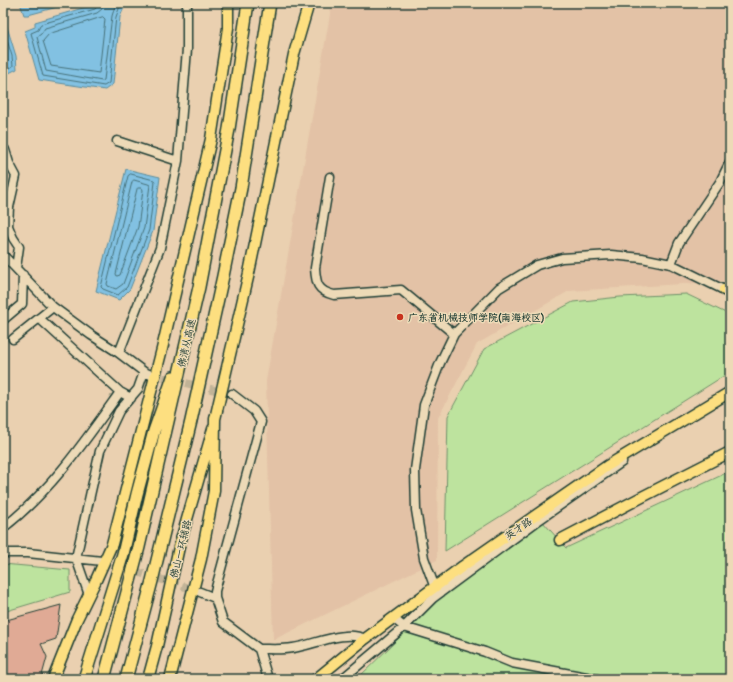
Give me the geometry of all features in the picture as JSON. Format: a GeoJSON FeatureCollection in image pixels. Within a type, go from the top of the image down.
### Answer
{"type":"FeatureCollection","features":[{"type":"Feature","properties":{"kind":"highway","name":"佛清从高速"},"geometry":{"type":"LineString","coordinates":[[104,679],[137,555],[188,337],[229,129],[248,3]]}},
{"type":"Feature","properties":{"kind":"highway"},"geometry":{"type":"LineString","coordinates":[[126,679],[152,581],[191,421],[226,265],[243,174],[270,3]]}},
{"type":"Feature","properties":{"kind":"highway"},"geometry":{"type":"LineString","coordinates":[[84,679],[123,554],[154,431],[188,337]]}},
{"type":"Feature","properties":{"kind":"main road"},"geometry":{"type":"LineString","coordinates":[[53,679],[77,619],[112,544],[169,318],[211,139],[228,28],[228,3]]}},
{"type":"Feature","properties":{"kind":"main road"},"geometry":{"type":"LineString","coordinates":[[170,679],[201,559],[214,491],[215,419],[249,273],[294,54],[309,3]]}},
{"type":"Feature","properties":{"kind":"main road","name":"英才路"},"geometry":{"type":"LineString","coordinates":[[316,679],[393,618],[528,520],[601,470],[730,392]]}},
{"type":"Feature","properties":{"kind":"main road","name":"佛山一环辅路"},"geometry":{"type":"LineString","coordinates":[[148,679],[157,646],[179,547],[215,419]]}},
{"type":"Feature","properties":{"kind":"main road"},"geometry":{"type":"LineString","coordinates":[[560,540],[642,496],[730,452]]}},
{"type":"Feature","properties":{"kind":"street"},"geometry":{"type":"LineString","coordinates":[[119,353],[160,248],[178,161],[187,49],[187,3]]}},
{"type":"Feature","properties":{"kind":"street"},"geometry":{"type":"LineString","coordinates":[[117,141],[178,161]]}},
{"type":"Feature","properties":{"kind":"street"},"geometry":{"type":"LineString","coordinates":[[3,149],[5,150],[9,163],[16,176],[9,207],[8,226],[19,247],[16,268]]}},
{"type":"Feature","properties":{"kind":"street"},"geometry":{"type":"LineString","coordinates":[[671,264],[679,243],[720,182],[730,162]]}},
{"type":"Feature","properties":{"kind":"street"},"geometry":{"type":"LineString","coordinates":[[330,177],[315,268],[319,288],[325,293],[334,295],[401,290],[454,334]]}},
{"type":"Feature","properties":{"kind":"street"},"geometry":{"type":"LineString","coordinates":[[3,255],[54,307],[91,335],[148,373],[138,389],[119,411],[100,451],[76,558],[89,595]]}},
{"type":"Feature","properties":{"kind":"street"},"geometry":{"type":"LineString","coordinates":[[434,588],[424,558],[416,510],[415,470],[424,405],[440,363],[454,334],[499,288],[537,266],[562,258],[610,255],[642,258],[671,264],[728,292]]}},
{"type":"Feature","properties":{"kind":"street"},"geometry":{"type":"LineString","coordinates":[[3,320],[22,304],[22,275]]}},
{"type":"Feature","properties":{"kind":"street"},"geometry":{"type":"LineString","coordinates":[[13,339],[54,307]]}},
{"type":"Feature","properties":{"kind":"street"},"geometry":{"type":"LineString","coordinates":[[39,318],[120,392],[131,398]]}},
{"type":"Feature","properties":{"kind":"street"},"geometry":{"type":"LineString","coordinates":[[3,528],[19,516],[39,497],[67,464],[120,392]]}},
{"type":"Feature","properties":{"kind":"street"},"geometry":{"type":"LineString","coordinates":[[232,394],[254,411],[261,422],[215,590],[215,598],[223,622],[259,649],[268,679]]}},
{"type":"Feature","properties":{"kind":"street","name":"英才路"},"geometry":{"type":"LineString","coordinates":[[342,679],[404,627],[433,598],[543,518],[618,465],[730,397]]}},
{"type":"Feature","properties":{"kind":"street"},"geometry":{"type":"LineString","coordinates":[[3,552],[28,553],[102,561]]}},
{"type":"Feature","properties":{"kind":"street"},"geometry":{"type":"LineString","coordinates":[[200,592],[215,598]]}},
{"type":"Feature","properties":{"kind":"street"},"geometry":{"type":"LineString","coordinates":[[393,618],[404,627],[442,640],[485,652],[512,663],[597,679]]}},
{"type":"Feature","properties":{"kind":"street"},"geometry":{"type":"LineString","coordinates":[[259,649],[290,649],[307,646],[336,637],[358,636],[365,639]]}},
{"type":"Feature","properties":{"kind":"shaded area","name":"广东省机械技师学院(南海校区)"},"geometry":{"type":"Polygon","coordinates":[[[332,3],[730,3],[730,281],[569,291],[477,344],[438,418],[437,560],[273,640],[266,381],[332,3]]]}},
{"type":"Feature","properties":{"kind":"green space"},"geometry":{"type":"Polygon","coordinates":[[[686,294],[730,315],[730,372],[445,551],[448,416],[484,349],[573,302],[620,297],[686,294]]]}},
{"type":"Feature","properties":{"kind":"green space"},"geometry":{"type":"Polygon","coordinates":[[[730,470],[730,679],[357,679],[441,597],[543,522],[566,548],[730,470]]]}},
{"type":"Feature","properties":{"kind":"green space"},"geometry":{"type":"Polygon","coordinates":[[[3,564],[70,570],[70,592],[3,612],[3,564]]]}},
{"type":"Feature","properties":{"kind":"water"},"geometry":{"type":"Polygon","coordinates":[[[20,3],[72,3],[24,15],[20,3]]]}},
{"type":"Feature","properties":{"kind":"water"},"geometry":{"type":"Polygon","coordinates":[[[100,3],[126,3],[120,17],[113,84],[105,90],[39,80],[25,31],[35,27],[35,22],[100,3]]]}},
{"type":"Feature","properties":{"kind":"water"},"geometry":{"type":"Polygon","coordinates":[[[3,14],[16,56],[17,69],[3,76],[3,14]]]}},
{"type":"Feature","properties":{"kind":"water"},"geometry":{"type":"Polygon","coordinates":[[[126,169],[160,177],[153,231],[130,289],[119,300],[96,291],[126,169]]]}},
{"type":"Feature","properties":{"kind":"building"},"geometry":{"type":"Polygon","coordinates":[[[61,605],[56,639],[41,644],[47,657],[41,679],[3,679],[3,621],[61,605]]]}},
{"type":"Feature","properties":{"kind":"tunnel"},"geometry":{"type":"LineString","coordinates":[[151,375],[232,394]]}},
{"type":"Feature","properties":{"kind":"tunnel"},"geometry":{"type":"LineString","coordinates":[[102,561],[198,591]]}},
{"type":"Feature","properties":{"kind":"place","name":"广东省机械技师学院(南海校区)"},"geometry":{"type":"Point","coordinates":[400,317]}}]}
